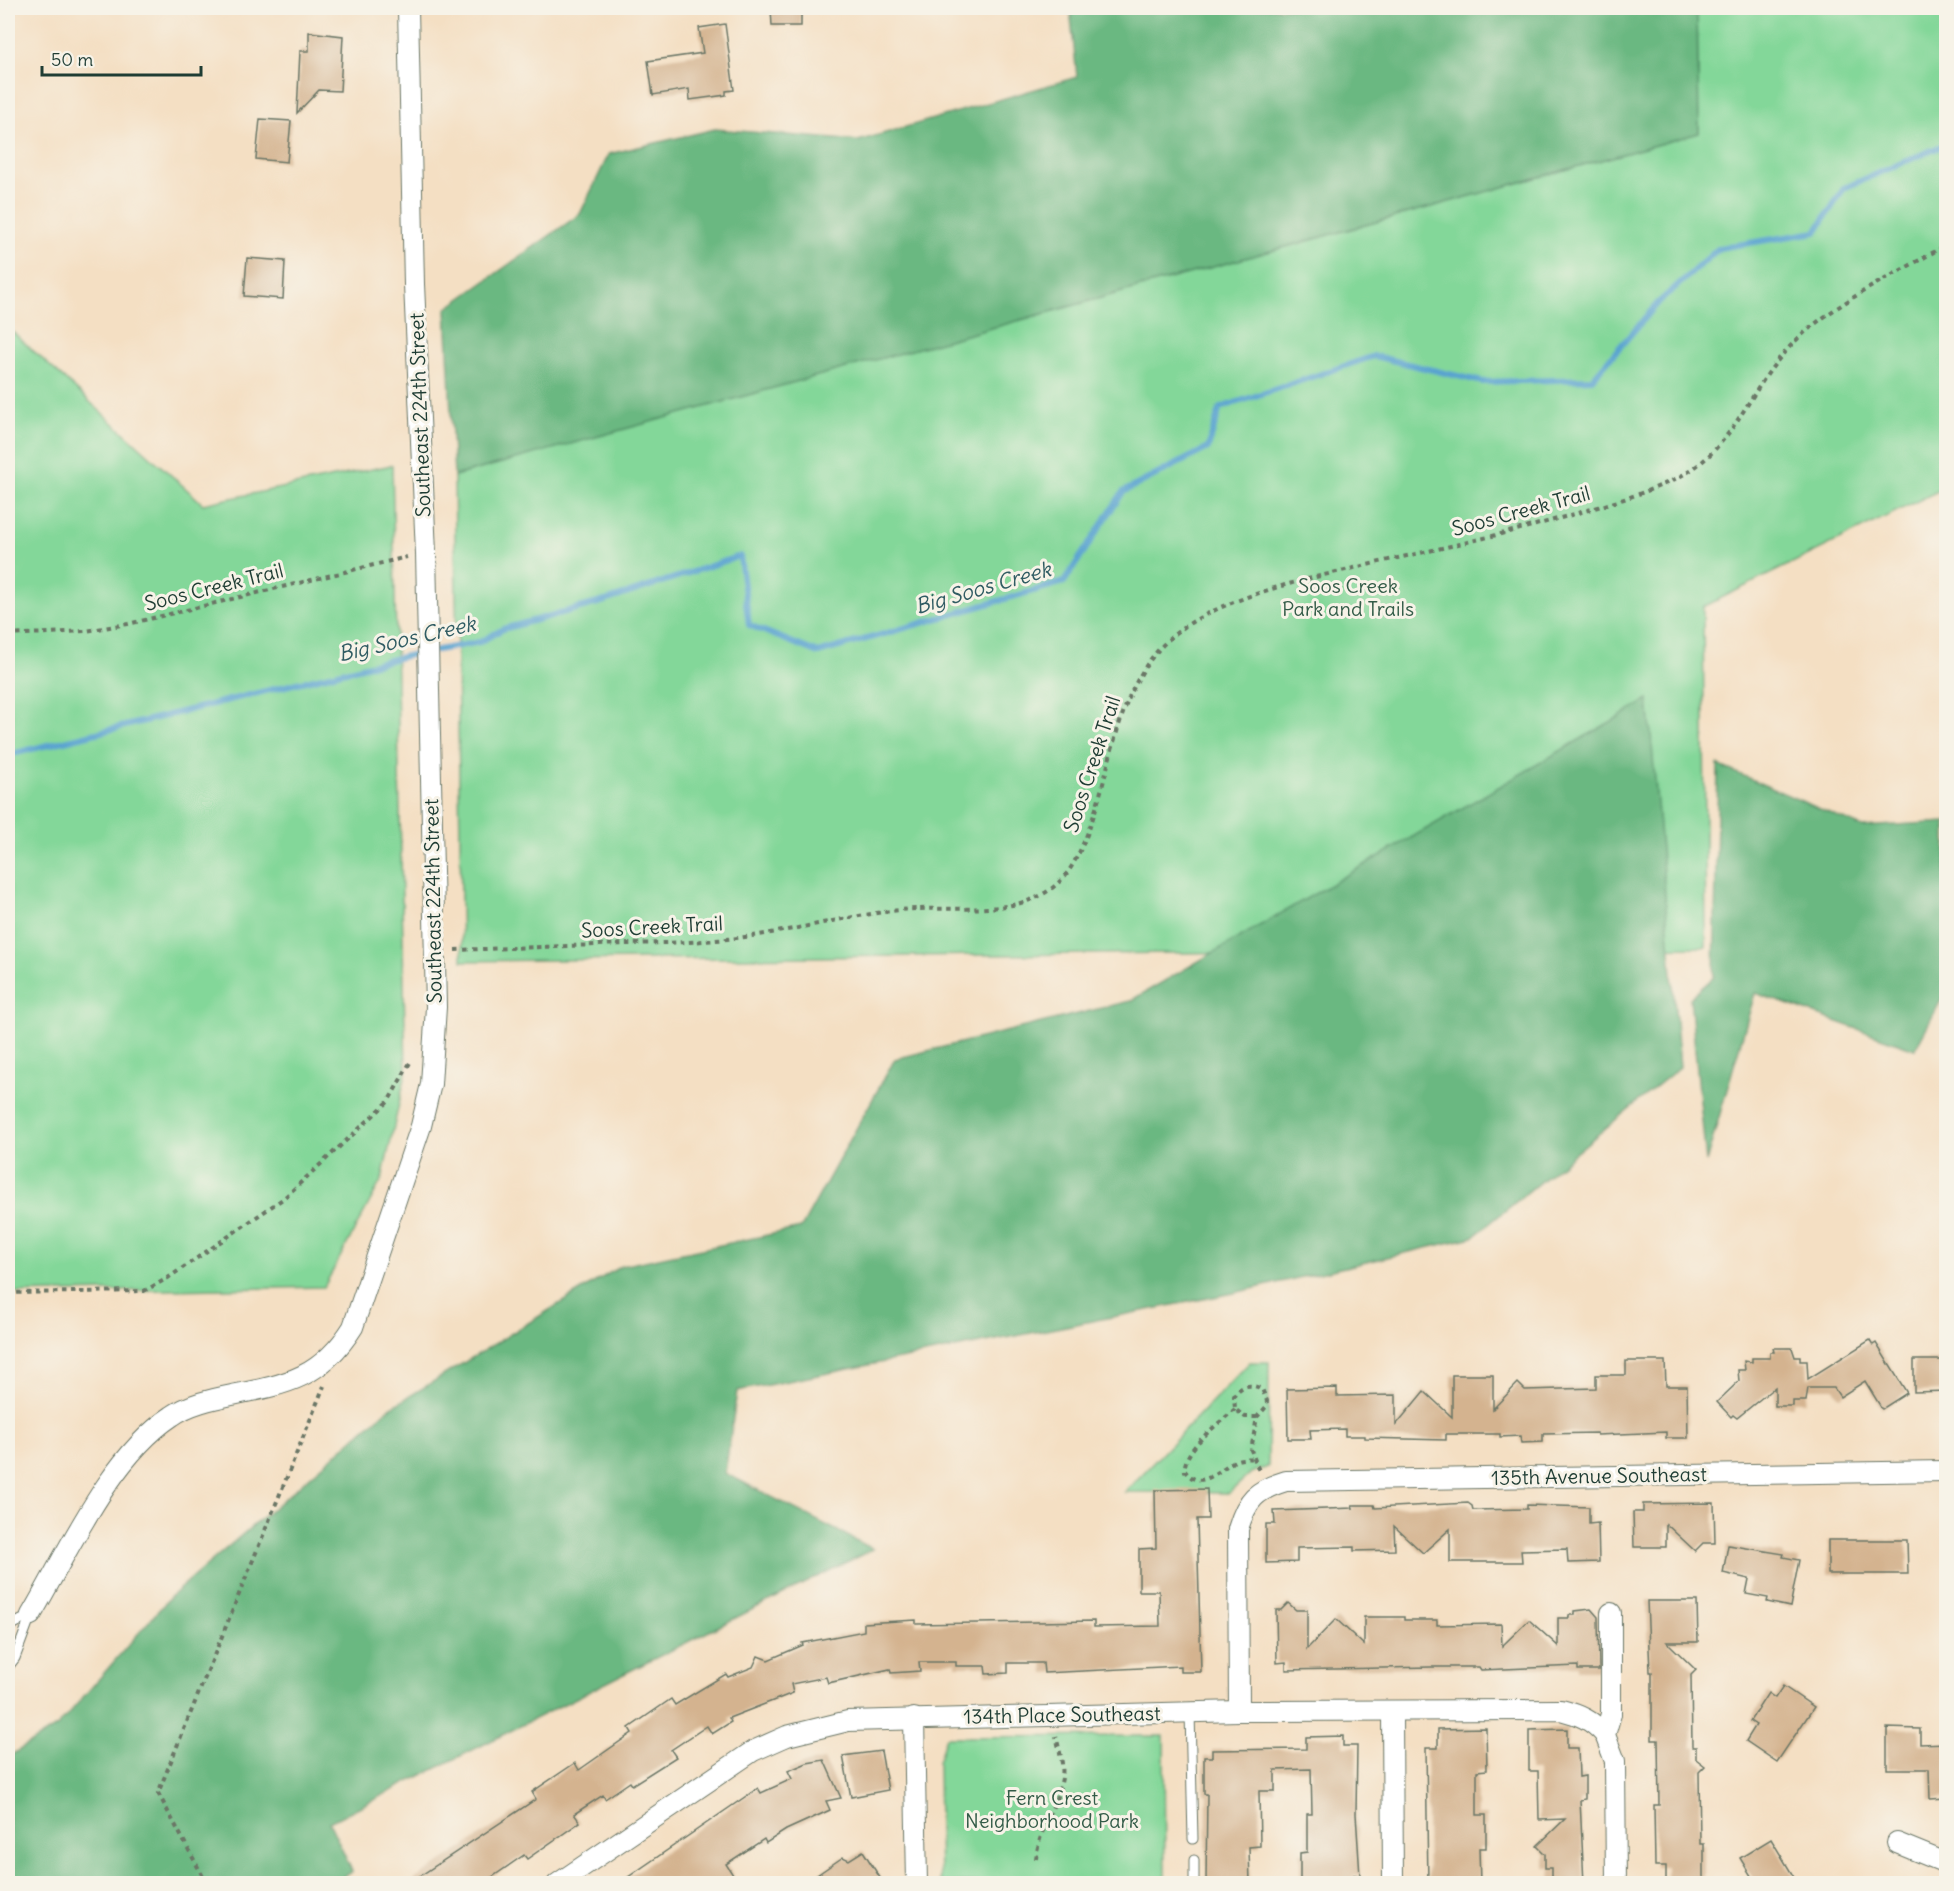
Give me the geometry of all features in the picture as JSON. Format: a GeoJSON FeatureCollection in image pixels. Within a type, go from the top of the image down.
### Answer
{"type":"FeatureCollection","features":[{"type":"Feature","properties":{"kind":"street","name":"Southeast 224th Street"},"geometry":{"type":"LineString","coordinates":[[31,1615],[115,1472],[150,1433],[173,1414],[208,1400],[291,1381],[316,1370],[339,1350],[353,1327],[421,1126],[431,1084],[436,951],[426,553],[414,284],[408,8]]}},
{"type":"Feature","properties":{"kind":"street","name":"135th Avenue Southeast"},"geometry":{"type":"LineString","coordinates":[[1260,1491],[1298,1481],[1947,1471]]}},
{"type":"Feature","properties":{"kind":"street"},"geometry":{"type":"LineString","coordinates":[[1239,1711],[1238,1529],[1243,1513],[1260,1491]]}},
{"type":"Feature","properties":{"kind":"street"},"geometry":{"type":"LineString","coordinates":[[1611,1612],[1611,1714],[1605,1735],[1615,1761],[1616,1884]]}},
{"type":"Feature","properties":{"kind":"street","name":"134th Place Southeast"},"geometry":{"type":"LineString","coordinates":[[556,1884],[753,1751],[787,1736],[848,1721],[1239,1711],[1561,1710],[1581,1715],[1593,1722],[1605,1735]]}},
{"type":"Feature","properties":{"kind":"street"},"geometry":{"type":"LineString","coordinates":[[1392,1711],[1393,1884]]}},
{"type":"Feature","properties":{"kind":"street"},"geometry":{"type":"LineString","coordinates":[[914,1718],[917,1884]]}},
{"type":"Feature","properties":{"kind":"street"},"geometry":{"type":"LineString","coordinates":[[1897,1843],[1947,1863]]}},
{"type":"Feature","properties":{"kind":"lane"},"geometry":{"type":"LineString","coordinates":[[8,1627],[31,1615]]}},
{"type":"Feature","properties":{"kind":"lane"},"geometry":{"type":"LineString","coordinates":[[8,1667],[15,1658],[31,1615]]}},
{"type":"Feature","properties":{"kind":"lane"},"geometry":{"type":"LineString","coordinates":[[1190,1712],[1193,1839]]}},
{"type":"Feature","properties":{"kind":"lane"},"geometry":{"type":"LineString","coordinates":[[1194,1860],[1194,1884]]}},
{"type":"Feature","properties":{"kind":"path","name":"Soos Creek Trail"},"geometry":{"type":"LineString","coordinates":[[436,951],[665,943],[758,935],[826,920],[897,910],[1002,906],[1031,900],[1054,888],[1072,867],[1090,828],[1122,712],[1138,678],[1159,649],[1196,619],[1233,602],[1288,584],[1531,526],[1614,502],[1673,480],[1703,464],[1723,442],[1784,354],[1825,316],[1947,245]]}},
{"type":"Feature","properties":{"kind":"path","name":"Soos Creek Trail"},"geometry":{"type":"LineString","coordinates":[[8,635],[86,631],[128,624],[375,563],[426,553]]}},
{"type":"Feature","properties":{"kind":"path"},"geometry":{"type":"LineString","coordinates":[[8,1293],[144,1291],[168,1278],[284,1198],[388,1102],[414,1055]]}},
{"type":"Feature","properties":{"kind":"path"},"geometry":{"type":"LineString","coordinates":[[207,1884],[158,1793],[325,1383]]}},
{"type":"Feature","properties":{"kind":"path"},"geometry":{"type":"LineString","coordinates":[[1257,1417],[1245,1418],[1235,1409],[1233,1402],[1238,1390],[1250,1385],[1256,1386],[1262,1389],[1267,1401],[1266,1407],[1257,1417],[1251,1443],[1260,1491]]}},
{"type":"Feature","properties":{"kind":"path"},"geometry":{"type":"LineString","coordinates":[[1235,1409],[1207,1431],[1186,1458],[1185,1471],[1195,1478],[1211,1478],[1236,1460],[1254,1458]]}},
{"type":"Feature","properties":{"kind":"path"},"geometry":{"type":"LineString","coordinates":[[1036,1859],[1039,1836],[1059,1788],[1063,1771],[1056,1736],[1048,1715]]}},
{"type":"Feature","properties":{"kind":"green space"},"geometry":{"type":"Polygon","coordinates":[[[1070,8],[1697,8],[1699,133],[454,476],[446,309],[580,214],[609,154],[715,129],[858,141],[1077,77],[1070,8]]]}},
{"type":"Feature","properties":{"kind":"green space","name":"Soos Creek Park and Trails"},"geometry":{"type":"Polygon","coordinates":[[[1697,8],[1946,8],[1946,487],[1703,607],[1706,947],[462,961],[454,476],[1699,133],[1697,8]]]}},
{"type":"Feature","properties":{"kind":"green space"},"geometry":{"type":"Polygon","coordinates":[[[8,328],[203,504],[392,465],[406,1073],[382,1179],[324,1287],[8,1293],[8,328]]]}},
{"type":"Feature","properties":{"kind":"green space"},"geometry":{"type":"Polygon","coordinates":[[[1648,700],[1680,1067],[1473,1237],[1234,1293],[737,1391],[725,1473],[873,1549],[329,1822],[352,1871],[334,1883],[8,1883],[8,1757],[58,1726],[171,1596],[387,1410],[621,1266],[801,1228],[895,1059],[1130,1001],[1648,700]]]}},
{"type":"Feature","properties":{"kind":"green space"},"geometry":{"type":"Polygon","coordinates":[[[1718,765],[1862,827],[1946,822],[1946,991],[1915,1049],[1755,993],[1706,1162],[1690,998],[1714,977],[1718,765]]]}},
{"type":"Feature","properties":{"kind":"green space"},"geometry":{"type":"Polygon","coordinates":[[[1250,1362],[1269,1362],[1268,1467],[1251,1473],[1229,1493],[1125,1492],[1250,1362]]]}},
{"type":"Feature","properties":{"kind":"green space","name":"Fern Crest Neighborhood Park"},"geometry":{"type":"Polygon","coordinates":[[[1164,1736],[1165,1883],[940,1883],[938,1762],[946,1737],[1164,1736]]]}},
{"type":"Feature","properties":{"kind":"building"},"geometry":{"type":"Polygon","coordinates":[[[771,8],[801,8],[801,26],[772,26],[771,8]]]}},
{"type":"Feature","properties":{"kind":"building"},"geometry":{"type":"Polygon","coordinates":[[[725,24],[734,90],[726,91],[726,95],[690,100],[689,89],[653,95],[648,61],[703,53],[699,28],[725,24]]]}},
{"type":"Feature","properties":{"kind":"building"},"geometry":{"type":"Polygon","coordinates":[[[309,32],[343,36],[340,91],[319,90],[297,113],[300,51],[309,51],[309,32]]]}},
{"type":"Feature","properties":{"kind":"building"},"geometry":{"type":"Polygon","coordinates":[[[260,119],[291,121],[287,162],[256,159],[260,119]]]}},
{"type":"Feature","properties":{"kind":"building"},"geometry":{"type":"Polygon","coordinates":[[[247,258],[285,261],[283,299],[244,296],[247,258]]]}},
{"type":"Feature","properties":{"kind":"building"},"geometry":{"type":"Polygon","coordinates":[[[1870,1340],[1873,1345],[1876,1343],[1907,1393],[1882,1409],[1865,1381],[1840,1397],[1834,1388],[1808,1388],[1806,1401],[1793,1401],[1793,1406],[1775,1406],[1775,1387],[1737,1418],[1733,1415],[1731,1417],[1717,1402],[1739,1381],[1738,1370],[1745,1370],[1744,1361],[1752,1362],[1752,1358],[1770,1358],[1770,1352],[1774,1352],[1773,1348],[1792,1348],[1795,1357],[1800,1357],[1800,1361],[1807,1361],[1808,1379],[1870,1340]]]}},
{"type":"Feature","properties":{"kind":"building"},"geometry":{"type":"Polygon","coordinates":[[[1914,1360],[1947,1360],[1947,1391],[1914,1392],[1914,1360]]]}},
{"type":"Feature","properties":{"kind":"building"},"geometry":{"type":"Polygon","coordinates":[[[1626,1361],[1665,1361],[1666,1386],[1687,1386],[1688,1438],[1666,1438],[1666,1432],[1597,1435],[1597,1433],[1543,1434],[1543,1442],[1521,1443],[1520,1436],[1500,1437],[1500,1434],[1446,1434],[1446,1440],[1365,1438],[1365,1436],[1345,1436],[1345,1429],[1310,1430],[1311,1439],[1288,1439],[1287,1389],[1337,1388],[1337,1396],[1396,1395],[1396,1425],[1424,1391],[1452,1417],[1452,1375],[1493,1375],[1493,1409],[1518,1383],[1525,1390],[1596,1388],[1596,1375],[1626,1375],[1626,1361]]]}},
{"type":"Feature","properties":{"kind":"building"},"geometry":{"type":"Polygon","coordinates":[[[1207,1489],[1208,1519],[1197,1519],[1201,1672],[1180,1672],[1180,1666],[1044,1673],[1043,1663],[1008,1663],[1008,1673],[986,1674],[985,1666],[956,1666],[956,1662],[919,1662],[920,1671],[891,1673],[890,1669],[828,1683],[826,1677],[791,1684],[793,1693],[729,1718],[731,1722],[712,1734],[707,1726],[671,1750],[676,1757],[632,1785],[630,1782],[605,1799],[603,1795],[574,1814],[580,1822],[527,1859],[524,1855],[482,1884],[408,1884],[536,1799],[532,1792],[575,1763],[579,1770],[632,1733],[629,1728],[671,1699],[675,1705],[726,1674],[728,1677],[753,1667],[758,1656],[768,1660],[803,1645],[802,1643],[864,1631],[864,1623],[916,1620],[916,1624],[1094,1621],[1094,1627],[1160,1626],[1159,1591],[1139,1591],[1139,1549],[1156,1548],[1155,1490],[1207,1489]]]}},
{"type":"Feature","properties":{"kind":"building"},"geometry":{"type":"Polygon","coordinates":[[[1468,1503],[1473,1510],[1527,1509],[1527,1505],[1589,1507],[1589,1524],[1598,1523],[1599,1562],[1568,1563],[1567,1549],[1521,1550],[1522,1562],[1450,1562],[1450,1529],[1423,1553],[1394,1526],[1395,1550],[1354,1551],[1354,1547],[1297,1548],[1297,1562],[1266,1563],[1266,1524],[1275,1524],[1274,1511],[1353,1508],[1352,1505],[1374,1505],[1375,1508],[1468,1503]]]}},
{"type":"Feature","properties":{"kind":"building"},"geometry":{"type":"Polygon","coordinates":[[[1714,1503],[1715,1543],[1703,1543],[1695,1551],[1666,1524],[1666,1547],[1634,1547],[1633,1512],[1643,1512],[1643,1504],[1714,1503]]]}},
{"type":"Feature","properties":{"kind":"building"},"geometry":{"type":"Polygon","coordinates":[[[1828,1540],[1907,1540],[1908,1574],[1828,1574],[1828,1540]]]}},
{"type":"Feature","properties":{"kind":"building"},"geometry":{"type":"Polygon","coordinates":[[[1728,1545],[1784,1554],[1783,1557],[1799,1560],[1790,1607],[1767,1602],[1768,1598],[1746,1594],[1749,1579],[1723,1573],[1728,1545]]]}},
{"type":"Feature","properties":{"kind":"building"},"geometry":{"type":"Polygon","coordinates":[[[1647,1601],[1697,1601],[1698,1642],[1667,1642],[1696,1670],[1691,1675],[1692,1747],[1696,1747],[1696,1759],[1705,1766],[1699,1772],[1700,1844],[1704,1844],[1704,1884],[1666,1884],[1666,1866],[1655,1866],[1654,1805],[1659,1805],[1658,1740],[1652,1740],[1652,1672],[1650,1672],[1647,1601]]]}},
{"type":"Feature","properties":{"kind":"building"},"geometry":{"type":"Polygon","coordinates":[[[1288,1603],[1296,1610],[1307,1610],[1307,1649],[1336,1619],[1364,1645],[1364,1617],[1437,1620],[1437,1625],[1501,1624],[1502,1646],[1529,1620],[1558,1646],[1558,1618],[1569,1618],[1569,1615],[1575,1615],[1575,1611],[1591,1609],[1598,1617],[1599,1670],[1578,1670],[1578,1666],[1481,1670],[1479,1667],[1431,1667],[1286,1670],[1286,1662],[1277,1663],[1276,1610],[1281,1610],[1288,1603]]]}},
{"type":"Feature","properties":{"kind":"building"},"geometry":{"type":"Polygon","coordinates":[[[1783,1686],[1814,1707],[1777,1762],[1746,1741],[1756,1725],[1750,1721],[1768,1693],[1775,1698],[1783,1686]]]}},
{"type":"Feature","properties":{"kind":"building"},"geometry":{"type":"Polygon","coordinates":[[[1486,1728],[1487,1770],[1477,1771],[1477,1815],[1486,1815],[1486,1848],[1479,1848],[1480,1884],[1428,1884],[1426,1748],[1438,1748],[1438,1729],[1486,1728]]]}},
{"type":"Feature","properties":{"kind":"building"},"geometry":{"type":"Polygon","coordinates":[[[1887,1728],[1920,1729],[1920,1744],[1947,1743],[1947,1798],[1930,1799],[1929,1769],[1887,1769],[1887,1728]]]}},
{"type":"Feature","properties":{"kind":"building"},"geometry":{"type":"Polygon","coordinates":[[[1567,1729],[1567,1748],[1578,1748],[1579,1777],[1585,1776],[1585,1799],[1580,1800],[1584,1884],[1551,1884],[1551,1868],[1545,1868],[1545,1854],[1537,1846],[1565,1819],[1539,1820],[1538,1771],[1529,1771],[1529,1730],[1567,1729]]]}},
{"type":"Feature","properties":{"kind":"building"},"geometry":{"type":"Polygon","coordinates":[[[1343,1736],[1343,1746],[1357,1746],[1356,1814],[1360,1876],[1354,1875],[1354,1884],[1300,1884],[1300,1853],[1307,1852],[1307,1814],[1312,1814],[1311,1769],[1275,1770],[1275,1791],[1259,1791],[1260,1846],[1249,1847],[1250,1884],[1206,1884],[1207,1794],[1204,1794],[1204,1757],[1212,1757],[1212,1750],[1306,1749],[1306,1737],[1343,1736]]]}},
{"type":"Feature","properties":{"kind":"building"},"geometry":{"type":"Polygon","coordinates":[[[881,1751],[888,1790],[851,1797],[843,1756],[881,1751]]]}},
{"type":"Feature","properties":{"kind":"building"},"geometry":{"type":"Polygon","coordinates":[[[824,1760],[841,1798],[826,1801],[830,1810],[786,1830],[766,1843],[764,1839],[726,1864],[733,1875],[719,1884],[618,1884],[758,1788],[761,1793],[792,1779],[788,1771],[807,1763],[824,1760]]]}},
{"type":"Feature","properties":{"kind":"building"},"geometry":{"type":"Polygon","coordinates":[[[1771,1839],[1798,1884],[1756,1884],[1740,1858],[1771,1839]]]}},
{"type":"Feature","properties":{"kind":"building"},"geometry":{"type":"Polygon","coordinates":[[[863,1851],[884,1884],[804,1884],[843,1857],[849,1860],[863,1851]]]}},
{"type":"Feature","properties":{"kind":"waterway","name":"Big Soos Creek"},"geometry":{"type":"LineString","coordinates":[[8,755],[406,656],[480,642],[503,629],[605,601],[740,556],[749,625],[818,653],[1064,582],[1123,492],[1208,448],[1220,408],[1374,356],[1483,382],[1592,379],[1658,303],[1719,248],[1816,232],[1844,188],[1946,144]]}}]}
